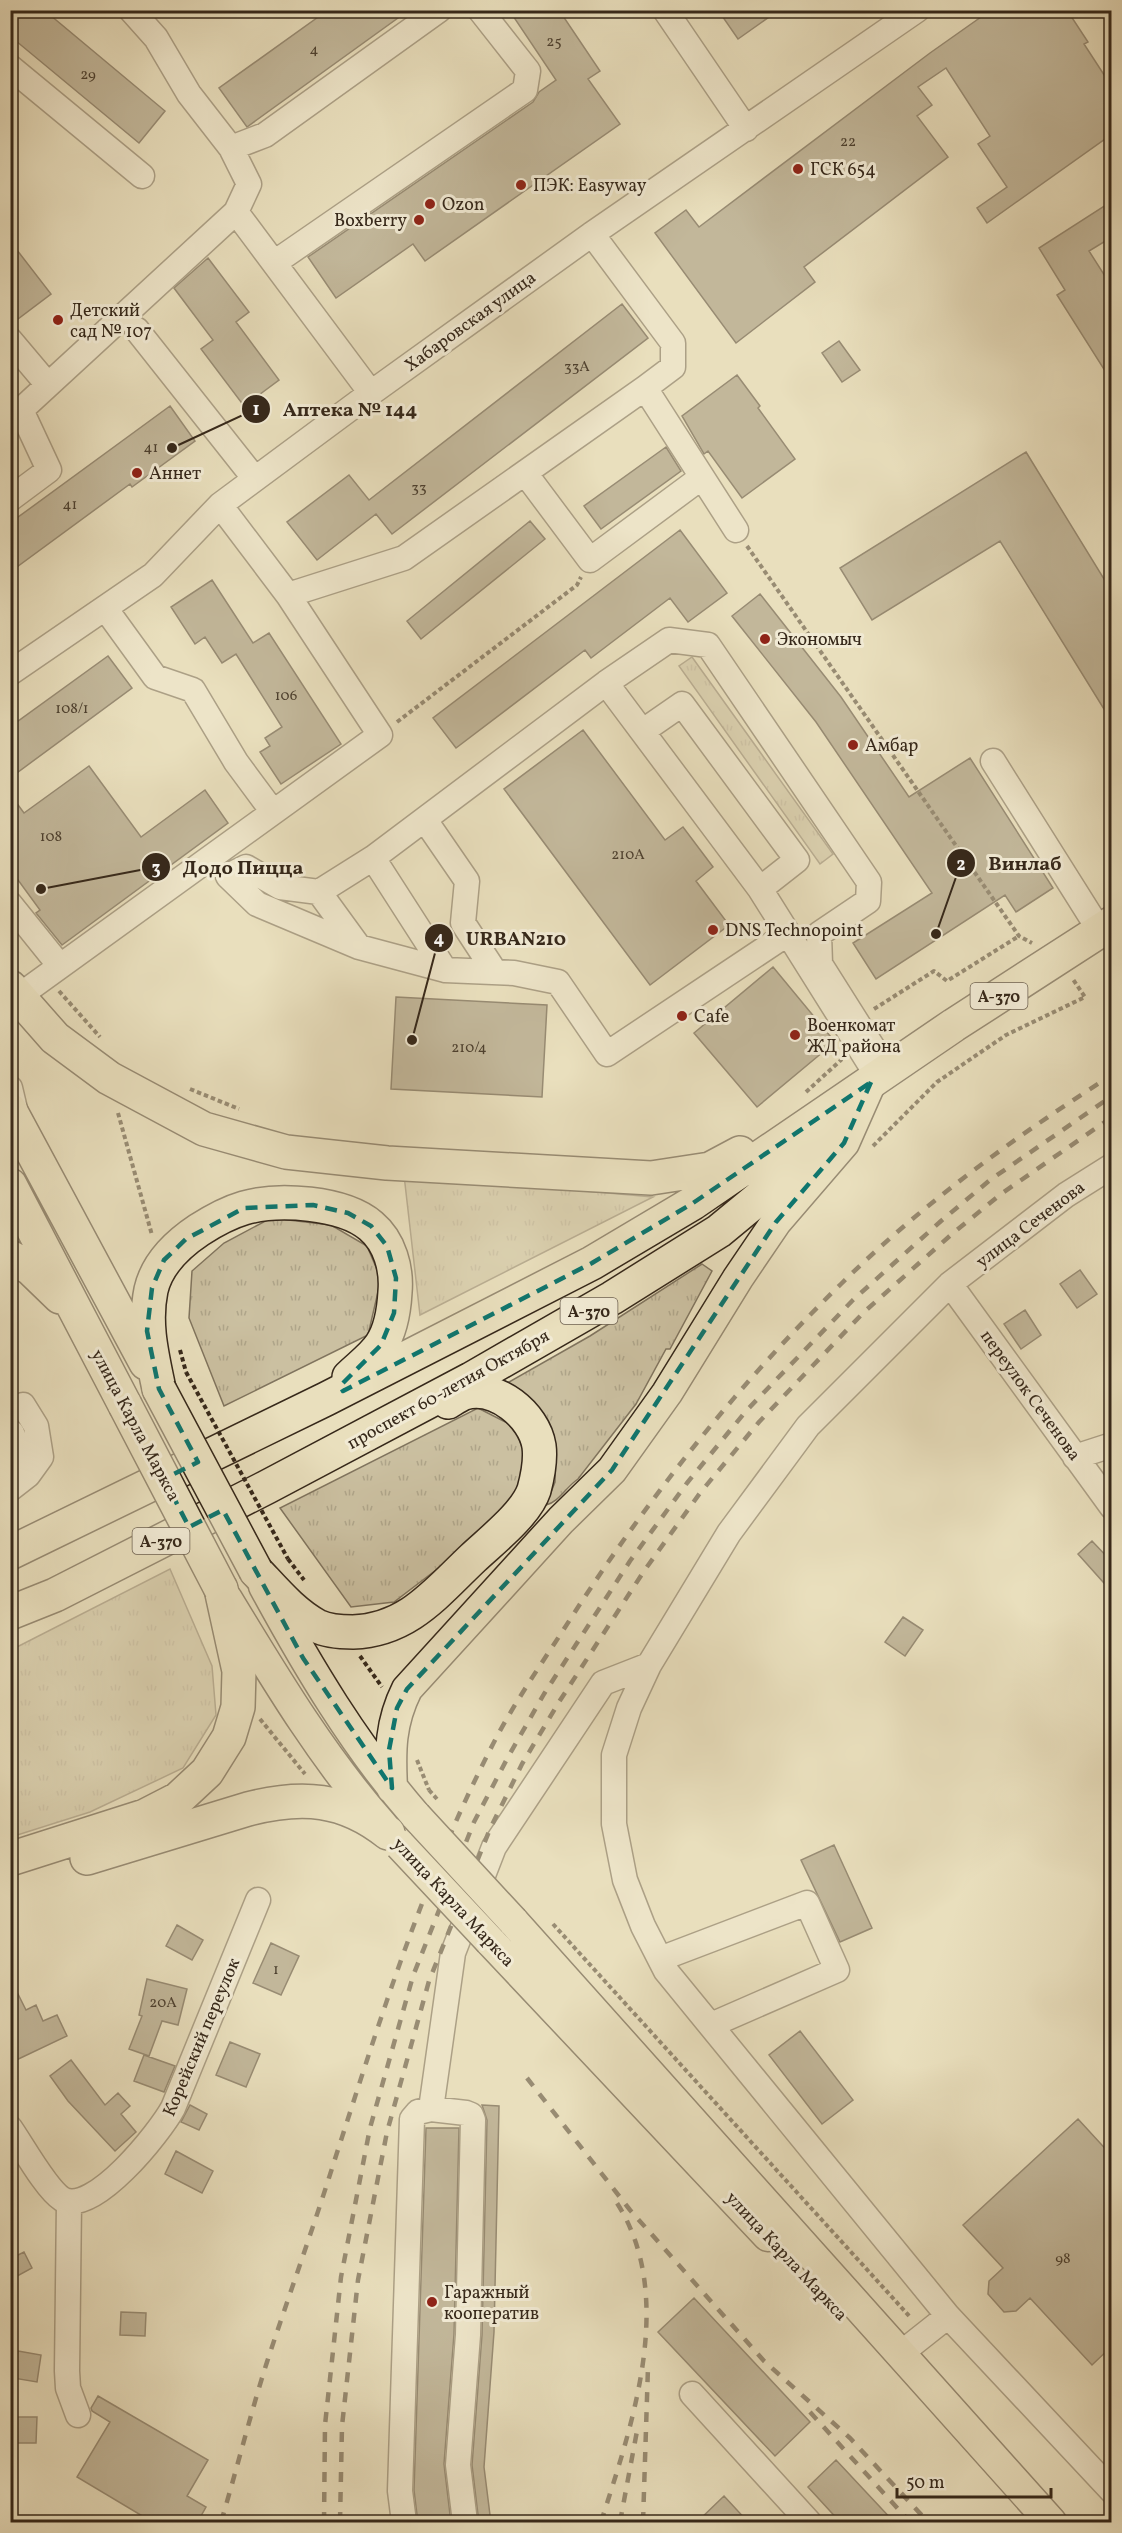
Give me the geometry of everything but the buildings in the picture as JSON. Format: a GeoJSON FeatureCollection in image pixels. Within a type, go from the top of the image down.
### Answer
{"type":"FeatureCollection","features":[{"type":"Feature","properties":{"kind":"highway","name":"проспект 60-летия Октября"},"geometry":{"type":"LineString","coordinates":[[10,1553],[326,1400],[592,1263],[693,1203],[1106,927]]}},
{"type":"Feature","properties":{"kind":"highway"},"geometry":{"type":"LineString","coordinates":[[26,985],[55,1038],[109,1078],[204,1129],[286,1152],[387,1163],[651,1178],[710,1169],[879,1077]]}},
{"type":"Feature","properties":{"kind":"highway","name":"проспект 60-летия Октября"},"geometry":{"type":"LineString","coordinates":[[10,1615],[55,1595],[267,1487],[481,1373],[612,1298],[719,1231],[793,1170],[879,1077]]}},
{"type":"Feature","properties":{"kind":"highway"},"geometry":{"type":"LineString","coordinates":[[15,1118],[172,1380]]}},
{"type":"Feature","properties":{"kind":"highway","name":"улица Карла Маркса"},"geometry":{"type":"LineString","coordinates":[[10,1185],[221,1589]]}},
{"type":"Feature","properties":{"kind":"highway"},"geometry":{"type":"LineString","coordinates":[[267,1487],[466,1393],[486,1394],[504,1399],[520,1411],[532,1426],[538,1444],[540,1467],[533,1494],[515,1518],[417,1611],[394,1625],[368,1631],[343,1632],[318,1627],[292,1608],[256,1571],[172,1380],[147,1331],[152,1288],[164,1260],[186,1239],[217,1219],[244,1208],[278,1203],[313,1205],[348,1213],[371,1226],[387,1246],[396,1278],[394,1313],[381,1345],[326,1400]]}},
{"type":"Feature","properties":{"kind":"highway"},"geometry":{"type":"LineString","coordinates":[[10,1257],[30,1268],[50,1285],[84,1326]]}},
{"type":"Feature","properties":{"kind":"highway"},"geometry":{"type":"LineString","coordinates":[[10,1859],[145,1816],[178,1799],[207,1772],[229,1737],[238,1707],[240,1671],[221,1589]]}},
{"type":"Feature","properties":{"kind":"highway"},"geometry":{"type":"LineString","coordinates":[[10,1881],[272,1803],[310,1801],[345,1807],[361,1814],[394,1839]]}},
{"type":"Feature","properties":{"kind":"main road"},"geometry":{"type":"LineString","coordinates":[[392,1788],[389,1749],[397,1708],[407,1689],[561,1520],[612,1470],[668,1393],[738,1278],[777,1222],[844,1143],[879,1077]]}},
{"type":"Feature","properties":{"kind":"main road","name":"улица Карла Маркса"},"geometry":{"type":"LineString","coordinates":[[256,1571],[303,1658],[347,1726],[392,1788],[422,1803],[513,1921],[1052,2523]]}},
{"type":"Feature","properties":{"kind":"main road","name":"улица Карла Маркса"},"geometry":{"type":"LineString","coordinates":[[221,1589],[273,1675],[330,1760],[394,1839],[888,2364],[1030,2523]]}},
{"type":"Feature","properties":{"kind":"street"},"geometry":{"type":"LineString","coordinates":[[10,499],[49,470],[16,414],[236,212],[249,184],[231,148],[189,94],[156,38],[131,10]]}},
{"type":"Feature","properties":{"kind":"street"},"geometry":{"type":"LineString","coordinates":[[231,148],[265,135],[439,10]]}},
{"type":"Feature","properties":{"kind":"street"},"geometry":{"type":"LineString","coordinates":[[274,263],[525,90],[528,71],[480,10]]}},
{"type":"Feature","properties":{"kind":"street"},"geometry":{"type":"LineString","coordinates":[[665,10],[746,129]]}},
{"type":"Feature","properties":{"kind":"street","name":"Хабаровская улица"},"geometry":{"type":"LineString","coordinates":[[10,673],[153,575],[220,505],[371,393],[592,234],[917,10]]}},
{"type":"Feature","properties":{"kind":"street"},"geometry":{"type":"LineString","coordinates":[[10,67],[142,176]]}},
{"type":"Feature","properties":{"kind":"street"},"geometry":{"type":"LineString","coordinates":[[236,212],[371,393]]}},
{"type":"Feature","properties":{"kind":"street"},"geometry":{"type":"LineString","coordinates":[[288,595],[404,558],[673,367],[673,343],[592,234]]}},
{"type":"Feature","properties":{"kind":"street"},"geometry":{"type":"LineString","coordinates":[[136,330],[255,479]]}},
{"type":"Feature","properties":{"kind":"street"},"geometry":{"type":"LineString","coordinates":[[10,340],[48,385]]}},
{"type":"Feature","properties":{"kind":"street"},"geometry":{"type":"LineString","coordinates":[[645,388],[741,537]]}},
{"type":"Feature","properties":{"kind":"street"},"geometry":{"type":"LineString","coordinates":[[525,473],[590,560],[702,477]]}},
{"type":"Feature","properties":{"kind":"street"},"geometry":{"type":"LineString","coordinates":[[10,904],[26,985],[380,735],[288,595],[220,505]]}},
{"type":"Feature","properties":{"kind":"street"},"geometry":{"type":"LineString","coordinates":[[105,608],[155,677],[193,690],[236,762],[273,812]]}},
{"type":"Feature","properties":{"kind":"street"},"geometry":{"type":"LineString","coordinates":[[787,934],[607,1054],[558,982],[514,973],[445,970],[359,947],[257,904],[228,876],[246,867],[280,888],[319,892],[373,858],[606,683],[669,640],[708,645],[869,882],[868,901],[819,934],[820,964],[879,1077]]}},
{"type":"Feature","properties":{"kind":"street"},"geometry":{"type":"LineString","coordinates":[[606,683],[760,889],[787,934],[850,1024]]}},
{"type":"Feature","properties":{"kind":"street"},"geometry":{"type":"LineString","coordinates":[[643,731],[682,704],[796,860],[760,889]]}},
{"type":"Feature","properties":{"kind":"street"},"geometry":{"type":"LineString","coordinates":[[993,760],[1106,927]]}},
{"type":"Feature","properties":{"kind":"street"},"geometry":{"type":"LineString","coordinates":[[425,820],[467,881],[463,923],[495,972]]}},
{"type":"Feature","properties":{"kind":"street"},"geometry":{"type":"LineString","coordinates":[[373,858],[445,970]]}},
{"type":"Feature","properties":{"kind":"street"},"geometry":{"type":"LineString","coordinates":[[319,892],[359,947]]}},
{"type":"Feature","properties":{"kind":"street"},"geometry":{"type":"LineString","coordinates":[[10,1088],[15,1118]]}},
{"type":"Feature","properties":{"kind":"street","name":"улица Сеченова"},"geometry":{"type":"LineString","coordinates":[[1112,1166],[1066,1195],[950,1284],[808,1426],[729,1533],[649,1665],[629,1708],[614,1755],[614,1824],[625,1880],[643,1926],[666,1971],[948,2316],[1112,2491]]}},
{"type":"Feature","properties":{"kind":"street","name":"переулок Сеченова"},"geometry":{"type":"LineString","coordinates":[[950,1284],[1112,1507]]}},
{"type":"Feature","properties":{"kind":"street"},"geometry":{"type":"LineString","coordinates":[[10,1489],[28,1475],[41,1457],[36,1426],[23,1405]]}},
{"type":"Feature","properties":{"kind":"street"},"geometry":{"type":"LineString","coordinates":[[10,1472],[17,1469],[19,1450],[12,1433]]}},
{"type":"Feature","properties":{"kind":"street"},"geometry":{"type":"LineString","coordinates":[[1075,1457],[1112,1445]]}},
{"type":"Feature","properties":{"kind":"street"},"geometry":{"type":"LineString","coordinates":[[431,2109],[453,1953],[494,1847],[603,1683],[649,1665]]}},
{"type":"Feature","properties":{"kind":"street","name":"Корейский переулок"},"geometry":{"type":"LineString","coordinates":[[69,2202],[80,2202],[92,2197],[126,2166],[164,2124],[258,1900]]}},
{"type":"Feature","properties":{"kind":"street"},"geometry":{"type":"LineString","coordinates":[[660,1959],[807,1903],[837,1970],[711,2025]]}},
{"type":"Feature","properties":{"kind":"street"},"geometry":{"type":"LineString","coordinates":[[404,2523],[400,2491],[412,2120],[418,2112],[431,2109],[466,2113],[471,2115],[473,2120],[468,2335],[458,2465],[465,2523]]}},
{"type":"Feature","properties":{"kind":"street"},"geometry":{"type":"LineString","coordinates":[[10,2128],[48,2184],[61,2198],[69,2202],[67,2380],[78,2415]]}},
{"type":"Feature","properties":{"kind":"street"},"geometry":{"type":"LineString","coordinates":[[900,2354],[948,2316]]}},
{"type":"Feature","properties":{"kind":"street"},"geometry":{"type":"LineString","coordinates":[[692,2394],[809,2523]]}},
{"type":"Feature","properties":{"kind":"path"},"geometry":{"type":"LineString","coordinates":[[741,537],[1019,936],[1059,957],[1085,997],[1006,1035],[937,1082],[873,1146]]}},
{"type":"Feature","properties":{"kind":"path"},"geometry":{"type":"LineString","coordinates":[[380,735],[577,585],[590,560]]}},
{"type":"Feature","properties":{"kind":"path"},"geometry":{"type":"LineString","coordinates":[[797,1099],[841,1060],[837,1032],[934,970],[947,981],[1019,936]]}},
{"type":"Feature","properties":{"kind":"path"},"geometry":{"type":"LineString","coordinates":[[26,985],[64,1008]]}},
{"type":"Feature","properties":{"kind":"path"},"geometry":{"type":"LineString","coordinates":[[26,985],[108,1045]]}},
{"type":"Feature","properties":{"kind":"path"},"geometry":{"type":"LineString","coordinates":[[109,1078],[161,1268]]}},
{"type":"Feature","properties":{"kind":"path"},"geometry":{"type":"LineString","coordinates":[[179,1085],[246,1112]]}},
{"type":"Feature","properties":{"kind":"path"},"geometry":{"type":"LineString","coordinates":[[180,1348],[172,1380],[288,1559],[309,1587]]}},
{"type":"Feature","properties":{"kind":"path"},"geometry":{"type":"LineString","coordinates":[[343,1632],[397,1708]]}},
{"type":"Feature","properties":{"kind":"path"},"geometry":{"type":"LineString","coordinates":[[413,1749],[422,1803]]}},
{"type":"Feature","properties":{"kind":"path"},"geometry":{"type":"LineString","coordinates":[[548,1919],[925,2334]]}},
{"type":"Feature","properties":{"kind":"highlighted area"},"geometry":{"type":"Polygon","coordinates":[[[871,1082],[844,1143],[776,1222],[612,1470],[407,1689],[397,1708],[389,1750],[392,1788],[303,1658],[223,1510],[189,1527],[164,1479],[198,1462],[159,1389],[147,1331],[152,1288],[164,1260],[186,1239],[244,1208],[313,1205],[348,1213],[371,1226],[387,1246],[396,1278],[394,1313],[381,1345],[340,1386],[343,1391],[592,1263],[693,1203],[871,1082]]]}},
{"type":"Feature","properties":{"kind":"green space"},"geometry":{"type":"Polygon","coordinates":[[[692,657],[833,854],[820,864],[679,666],[692,657]]]}},
{"type":"Feature","properties":{"kind":"green space"},"geometry":{"type":"Polygon","coordinates":[[[404,1175],[653,1197],[420,1315],[404,1175]]]}},
{"type":"Feature","properties":{"kind":"green space"},"geometry":{"type":"Polygon","coordinates":[[[271,1218],[331,1225],[367,1246],[381,1279],[368,1335],[224,1406],[189,1318],[192,1271],[224,1243],[271,1218]]]}},
{"type":"Feature","properties":{"kind":"green space"},"geometry":{"type":"Polygon","coordinates":[[[702,1264],[712,1271],[670,1349],[666,1349],[636,1404],[578,1479],[555,1501],[546,1505],[555,1482],[556,1452],[502,1386],[590,1336],[702,1264]]]}},
{"type":"Feature","properties":{"kind":"green space"},"geometry":{"type":"Polygon","coordinates":[[[478,1408],[515,1427],[526,1458],[515,1498],[453,1557],[394,1602],[351,1607],[280,1508],[478,1408]]]}},
{"type":"Feature","properties":{"kind":"green space"},"geometry":{"type":"Polygon","coordinates":[[[170,1569],[212,1666],[216,1715],[183,1768],[90,1812],[11,1837],[11,1650],[170,1569]]]}},
{"type":"Feature","properties":{"kind":"railway"},"geometry":{"type":"LineString","coordinates":[[221,2522],[267,2362],[403,1954],[465,1802],[498,1735],[518,1701],[601,1573],[664,1486],[731,1402],[803,1322],[872,1255],[937,1199],[1005,1147],[1112,1075]]}},
{"type":"Feature","properties":{"kind":"railway"},"geometry":{"type":"LineString","coordinates":[[324,2522],[325,2425],[341,2277],[370,2128],[413,1976],[474,1822],[508,1757],[544,1694],[630,1561],[687,1483],[746,1411],[853,1300],[941,1221],[990,1180],[1112,1096]]}},
{"type":"Feature","properties":{"kind":"railway"},"geometry":{"type":"LineString","coordinates":[[340,2522],[342,2426],[358,2280],[387,2132],[429,1981],[490,1829],[522,1764],[559,1702],[644,1571],[700,1493],[759,1422],[864,1312],[952,1234],[1001,1194],[1112,1117]]}},
{"type":"Feature","properties":{"kind":"railway"},"geometry":{"type":"LineString","coordinates":[[527,2078],[630,2210],[764,2361],[850,2438],[928,2522]]}},
{"type":"Feature","properties":{"kind":"railway"},"geometry":{"type":"LineString","coordinates":[[601,2522],[636,2403],[643,2361],[646,2320],[644,2279],[635,2240],[617,2203]]}},
{"type":"Feature","properties":{"kind":"railway"},"geometry":{"type":"LineString","coordinates":[[643,2522],[648,2367]]}},
{"type":"Feature","properties":{"kind":"railway"},"geometry":{"type":"LineString","coordinates":[[810,2412],[910,2522]]}},
{"type":"Feature","properties":{"kind":"railway"},"geometry":{"type":"LineString","coordinates":[[620,2522],[637,2431]]}},
{"type":"Feature","properties":{"kind":"place","name":"ГСК 654"},"geometry":{"type":"Point","coordinates":[798,169]}},
{"type":"Feature","properties":{"kind":"place","name":"ПЭК: Easyway"},"geometry":{"type":"Point","coordinates":[521,185]}},
{"type":"Feature","properties":{"kind":"place","name":"Ozon"},"geometry":{"type":"Point","coordinates":[430,204]}},
{"type":"Feature","properties":{"kind":"place","name":"Boxberry"},"geometry":{"type":"Point","coordinates":[419,220]}},
{"type":"Feature","properties":{"kind":"place","name":"Детский сад № 107"},"geometry":{"type":"Point","coordinates":[58,320]}},
{"type":"Feature","properties":{"kind":"place","name":"Аптека № 144"},"geometry":{"type":"Point","coordinates":[172,448]}},
{"type":"Feature","properties":{"kind":"place","name":"Аннет"},"geometry":{"type":"Point","coordinates":[137,473]}},
{"type":"Feature","properties":{"kind":"place","name":"Экономыч"},"geometry":{"type":"Point","coordinates":[765,639]}},
{"type":"Feature","properties":{"kind":"place","name":"Амбар"},"geometry":{"type":"Point","coordinates":[853,745]}},
{"type":"Feature","properties":{"kind":"place","name":"Додо Пицца"},"geometry":{"type":"Point","coordinates":[41,889]}},
{"type":"Feature","properties":{"kind":"place","name":"DNS Technopoint"},"geometry":{"type":"Point","coordinates":[713,930]}},
{"type":"Feature","properties":{"kind":"place","name":"Винлаб"},"geometry":{"type":"Point","coordinates":[936,934]}},
{"type":"Feature","properties":{"kind":"place","name":"Cafe"},"geometry":{"type":"Point","coordinates":[682,1016]}},
{"type":"Feature","properties":{"kind":"place","name":"Военкомат ЖД района"},"geometry":{"type":"Point","coordinates":[795,1035]}},
{"type":"Feature","properties":{"kind":"place","name":"URBAN210"},"geometry":{"type":"Point","coordinates":[412,1040]}},
{"type":"Feature","properties":{"kind":"place","name":"Гаражный кооператив"},"geometry":{"type":"Point","coordinates":[432,2302]}}]}
